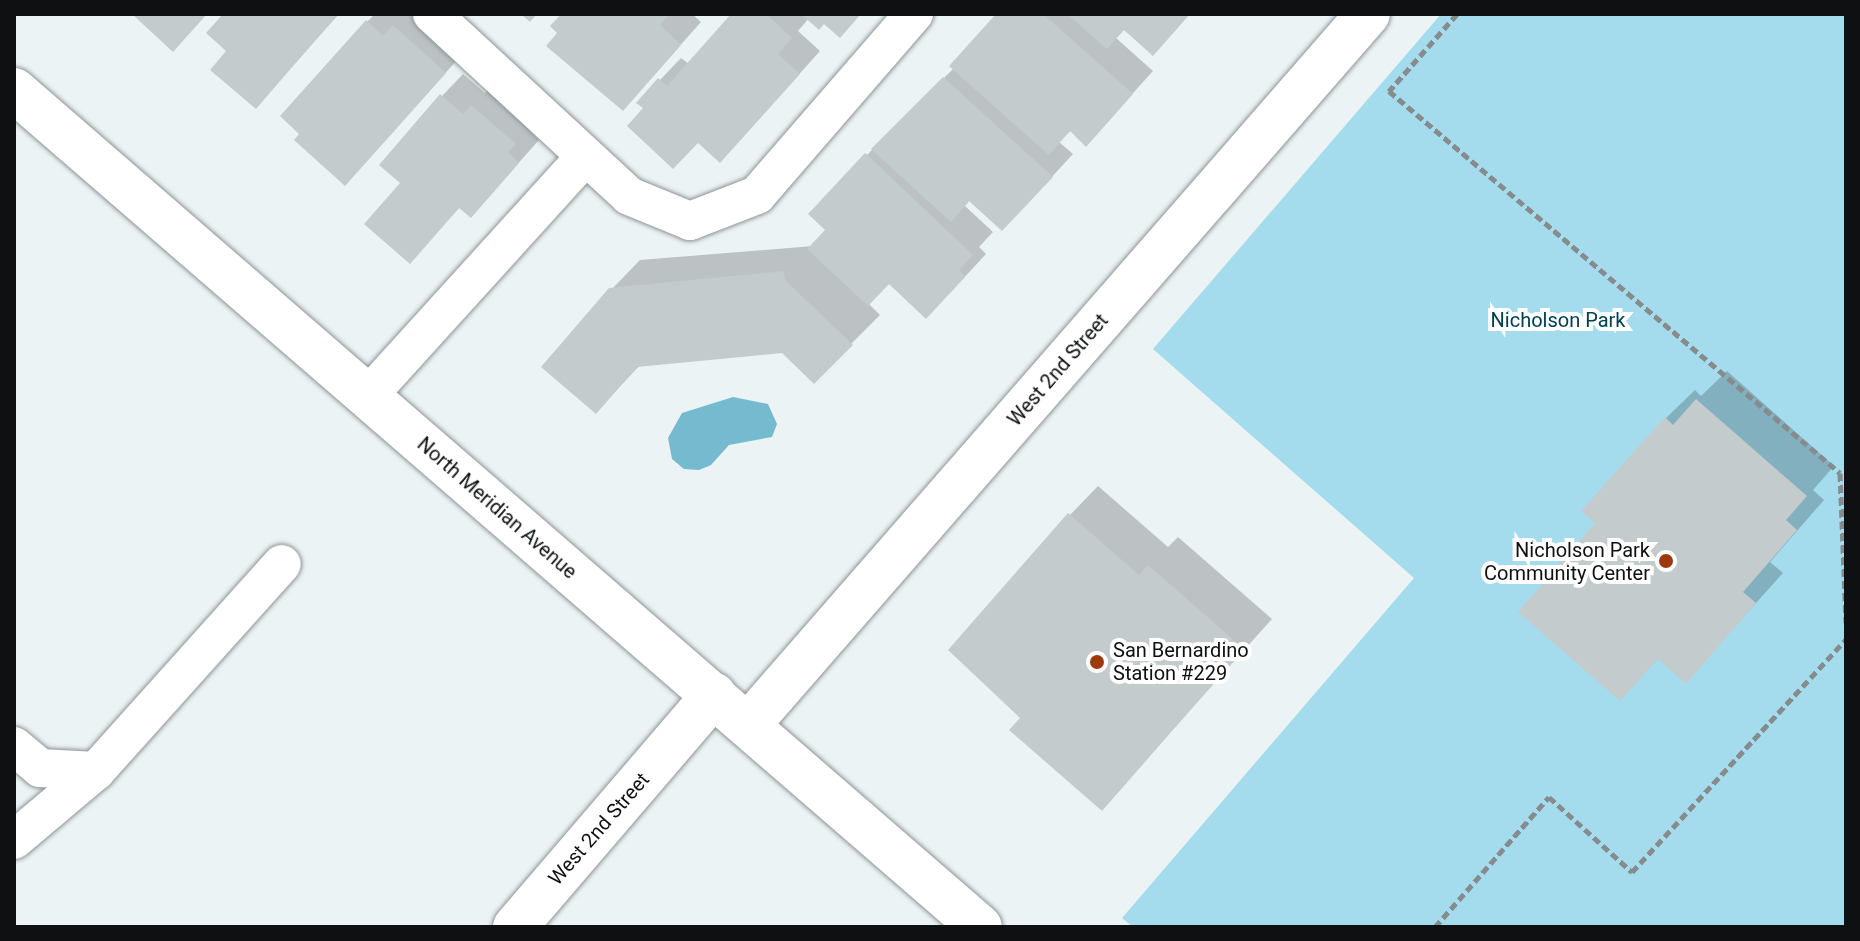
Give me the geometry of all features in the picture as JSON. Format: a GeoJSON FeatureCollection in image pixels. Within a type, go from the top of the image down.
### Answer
{"type":"FeatureCollection","features":[{"type":"Feature","properties":{"kind":"street","name":"West 2nd Street"},"geometry":{"type":"LineString","coordinates":[[748,725],[1368,14]]}},
{"type":"Feature","properties":{"kind":"street","name":"North Meridian Avenue"},"geometry":{"type":"LineString","coordinates":[[14,90],[980,927]]}},
{"type":"Feature","properties":{"kind":"street","name":"West 2nd Street"},"geometry":{"type":"LineString","coordinates":[[515,927],[714,695]]}},
{"type":"Feature","properties":{"kind":"lane"},"geometry":{"type":"LineString","coordinates":[[432,14],[629,196],[690,221],[757,195],[914,14]]}},
{"type":"Feature","properties":{"kind":"lane"},"geometry":{"type":"LineString","coordinates":[[368,396],[585,157]]}},
{"type":"Feature","properties":{"kind":"lane"},"geometry":{"type":"LineString","coordinates":[[14,840],[96,771],[282,564]]}},
{"type":"Feature","properties":{"kind":"lane"},"geometry":{"type":"LineString","coordinates":[[14,746],[40,768],[96,771]]}},
{"type":"Feature","properties":{"kind":"path"},"geometry":{"type":"LineString","coordinates":[[1457,14],[1389,91],[1840,473],[1846,623]]}},
{"type":"Feature","properties":{"kind":"path"},"geometry":{"type":"LineString","coordinates":[[1435,927],[1549,797],[1632,872],[1846,639]]}},
{"type":"Feature","properties":{"kind":"green space","name":"Nicholson Park"},"geometry":{"type":"Polygon","coordinates":[[[1441,14],[1846,14],[1846,927],[1133,927],[1122,918],[1414,578],[1153,349],[1441,14]]]}},
{"type":"Feature","properties":{"kind":"shaded area"},"geometry":{"type":"Polygon","coordinates":[[[733,397],[768,404],[777,424],[772,437],[729,445],[711,465],[699,470],[684,469],[672,459],[668,438],[682,413],[733,397]]]}},
{"type":"Feature","properties":{"kind":"building"},"geometry":{"type":"Polygon","coordinates":[[[132,14],[207,14],[173,52],[132,14]]]}},
{"type":"Feature","properties":{"kind":"building"},"geometry":{"type":"Polygon","coordinates":[[[223,14],[338,14],[256,109],[210,70],[226,51],[206,33],[223,14]]]}},
{"type":"Feature","properties":{"kind":"building"},"geometry":{"type":"Polygon","coordinates":[[[521,14],[537,14],[530,22],[521,14]]]}},
{"type":"Feature","properties":{"kind":"building"},"geometry":{"type":"Polygon","coordinates":[[[561,14],[670,14],[660,25],[681,45],[623,111],[546,46],[557,33],[550,26],[561,14]]]}},
{"type":"Feature","properties":{"kind":"building"},"geometry":{"type":"Polygon","coordinates":[[[731,14],[766,14],[792,38],[778,54],[800,74],[720,163],[698,143],[673,169],[627,126],[643,108],[636,103],[658,78],[667,86],[731,14]]]}},
{"type":"Feature","properties":{"kind":"building"},"geometry":{"type":"Polygon","coordinates":[[[801,14],[861,14],[840,38],[824,24],[819,30],[801,14]]]}},
{"type":"Feature","properties":{"kind":"building"},"geometry":{"type":"Polygon","coordinates":[[[996,14],[1043,14],[1133,94],[1086,147],[1070,131],[1049,155],[949,66],[996,14]]]}},
{"type":"Feature","properties":{"kind":"building"},"geometry":{"type":"Polygon","coordinates":[[[1067,14],[1190,14],[1153,56],[1124,30],[1107,49],[1067,14]]]}},
{"type":"Feature","properties":{"kind":"building"},"geometry":{"type":"Polygon","coordinates":[[[366,20],[383,36],[393,25],[446,73],[345,186],[294,140],[299,134],[280,116],[366,20]]]}},
{"type":"Feature","properties":{"kind":"building"},"geometry":{"type":"Polygon","coordinates":[[[943,77],[1053,177],[1002,231],[969,201],[951,222],[871,149],[943,77]]]}},
{"type":"Feature","properties":{"kind":"building"},"geometry":{"type":"Polygon","coordinates":[[[440,94],[463,114],[471,105],[516,144],[508,152],[519,163],[471,218],[459,208],[410,264],[364,224],[400,183],[379,165],[440,94]]]}},
{"type":"Feature","properties":{"kind":"building"},"geometry":{"type":"Polygon","coordinates":[[[865,153],[973,255],[959,270],[965,277],[926,319],[889,284],[868,306],[807,249],[825,230],[808,214],[865,153]]]}},
{"type":"Feature","properties":{"kind":"building"},"geometry":{"type":"Polygon","coordinates":[[[784,271],[785,280],[853,345],[814,384],[782,353],[637,367],[596,414],[541,367],[609,288],[784,271]]]}},
{"type":"Feature","properties":{"kind":"building","name":"Nicholson Park Community Center"},"geometry":{"type":"Polygon","coordinates":[[[1696,399],[1807,496],[1786,520],[1797,530],[1743,592],[1756,603],[1686,684],[1658,659],[1620,701],[1518,612],[1595,523],[1581,511],[1665,417],[1673,425],[1696,399]]]}},
{"type":"Feature","properties":{"kind":"building","name":"San Bernardino Station #229"},"geometry":{"type":"Polygon","coordinates":[[[1068,513],[1139,575],[1148,565],[1244,649],[1102,811],[1009,730],[1020,718],[948,650],[1068,513]]]}},
{"type":"Feature","properties":{"kind":"place","name":"Nicholson Park Community Center"},"geometry":{"type":"Point","coordinates":[1666,561]}},
{"type":"Feature","properties":{"kind":"place","name":"San Bernardino Station #229"},"geometry":{"type":"Point","coordinates":[1097,662]}}]}
